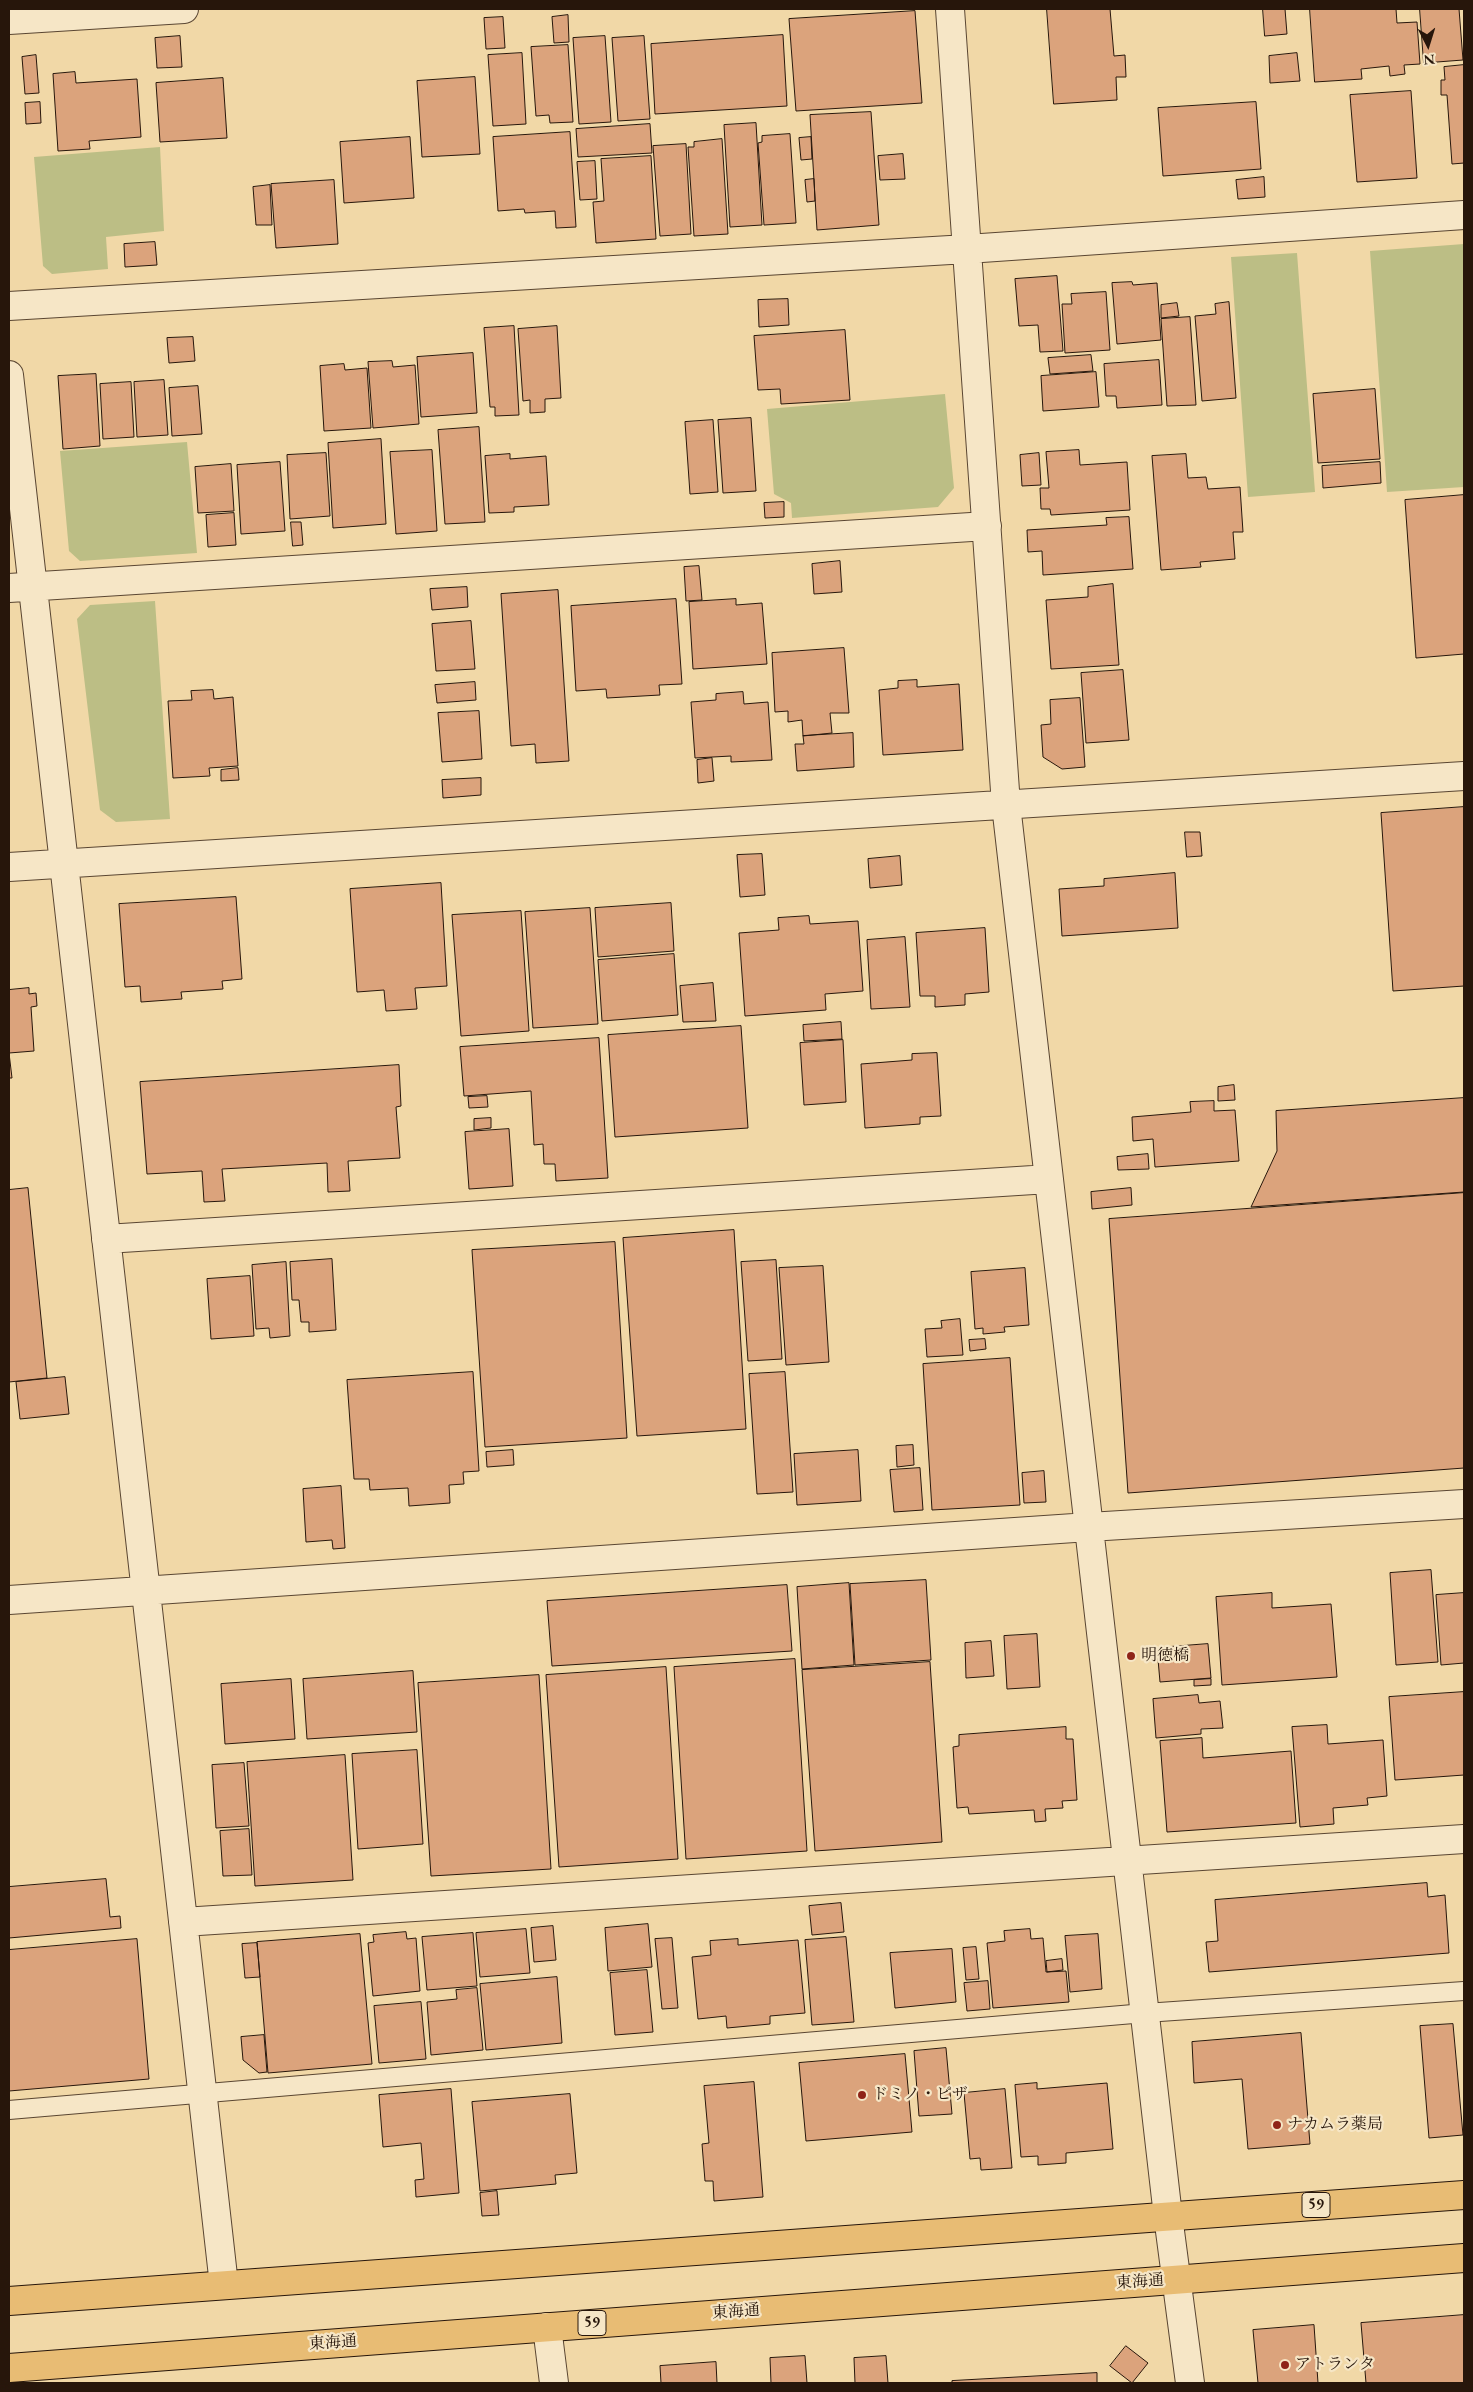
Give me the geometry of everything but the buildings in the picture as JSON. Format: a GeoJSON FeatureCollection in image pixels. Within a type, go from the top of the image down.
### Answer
{"type":"FeatureCollection","features":[{"type":"Feature","properties":{"kind":"main road","name":"59"},"geometry":{"type":"LineString","coordinates":[[9,2301],[1464,2195]]}},
{"type":"Feature","properties":{"kind":"main road","name":"東海通"},"geometry":{"type":"LineString","coordinates":[[9,2368],[1464,2258]]}},
{"type":"Feature","properties":{"kind":"street"},"geometry":{"type":"LineString","coordinates":[[9,20],[184,9]]}},
{"type":"Feature","properties":{"kind":"street"},"geometry":{"type":"LineString","coordinates":[[950,9],[1006,806],[1168,2216],[1190,2383]]}},
{"type":"Feature","properties":{"kind":"street"},"geometry":{"type":"LineString","coordinates":[[9,306],[967,249],[1464,215]]}},
{"type":"Feature","properties":{"kind":"street"},"geometry":{"type":"LineString","coordinates":[[9,375],[20,588],[63,864],[224,2285]]}},
{"type":"Feature","properties":{"kind":"street"},"geometry":{"type":"LineString","coordinates":[[20,588],[987,526]]}},
{"type":"Feature","properties":{"kind":"street"},"geometry":{"type":"LineString","coordinates":[[9,867],[1464,776]]}},
{"type":"Feature","properties":{"kind":"street"},"geometry":{"type":"LineString","coordinates":[[106,1239],[1049,1179]]}},
{"type":"Feature","properties":{"kind":"street"},"geometry":{"type":"LineString","coordinates":[[9,1600],[1089,1527],[1464,1504]]}},
{"type":"Feature","properties":{"kind":"street"},"geometry":{"type":"LineString","coordinates":[[183,1922],[1128,1862],[1464,1838]]}},
{"type":"Feature","properties":{"kind":"street"},"geometry":{"type":"LineString","coordinates":[[547,2327],[554,2383]]}},
{"type":"Feature","properties":{"kind":"lane"},"geometry":{"type":"LineString","coordinates":[[9,2110],[1145,2013],[1464,1991]]}},
{"type":"Feature","properties":{"kind":"green space"},"geometry":{"type":"Polygon","coordinates":[[[160,147],[164,231],[106,237],[108,269],[52,274],[43,266],[34,157],[160,147]]]}},
{"type":"Feature","properties":{"kind":"green space"},"geometry":{"type":"Polygon","coordinates":[[[1464,244],[1464,487],[1387,492],[1370,251],[1464,244]]]}},
{"type":"Feature","properties":{"kind":"green space"},"geometry":{"type":"Polygon","coordinates":[[[1297,253],[1315,492],[1248,497],[1231,257],[1297,253]]]}},
{"type":"Feature","properties":{"kind":"green space"},"geometry":{"type":"Polygon","coordinates":[[[945,394],[954,488],[938,507],[792,518],[791,503],[774,494],[767,409],[945,394]]]}},
{"type":"Feature","properties":{"kind":"green space"},"geometry":{"type":"Polygon","coordinates":[[[187,442],[197,553],[80,561],[69,551],[60,451],[187,442]]]}},
{"type":"Feature","properties":{"kind":"green space"},"geometry":{"type":"Polygon","coordinates":[[[155,601],[170,819],[116,822],[100,810],[77,619],[90,605],[155,601]]]}},
{"type":"Feature","properties":{"kind":"place","name":"明徳橋"},"geometry":{"type":"Point","coordinates":[1131,1656]}},
{"type":"Feature","properties":{"kind":"place","name":"ドミノ・ピザ"},"geometry":{"type":"Point","coordinates":[862,2095]}},
{"type":"Feature","properties":{"kind":"place","name":"ナカムラ薬局"},"geometry":{"type":"Point","coordinates":[1277,2125]}},
{"type":"Feature","properties":{"kind":"place","name":"アトランタ"},"geometry":{"type":"Point","coordinates":[1285,2365]}}]}
